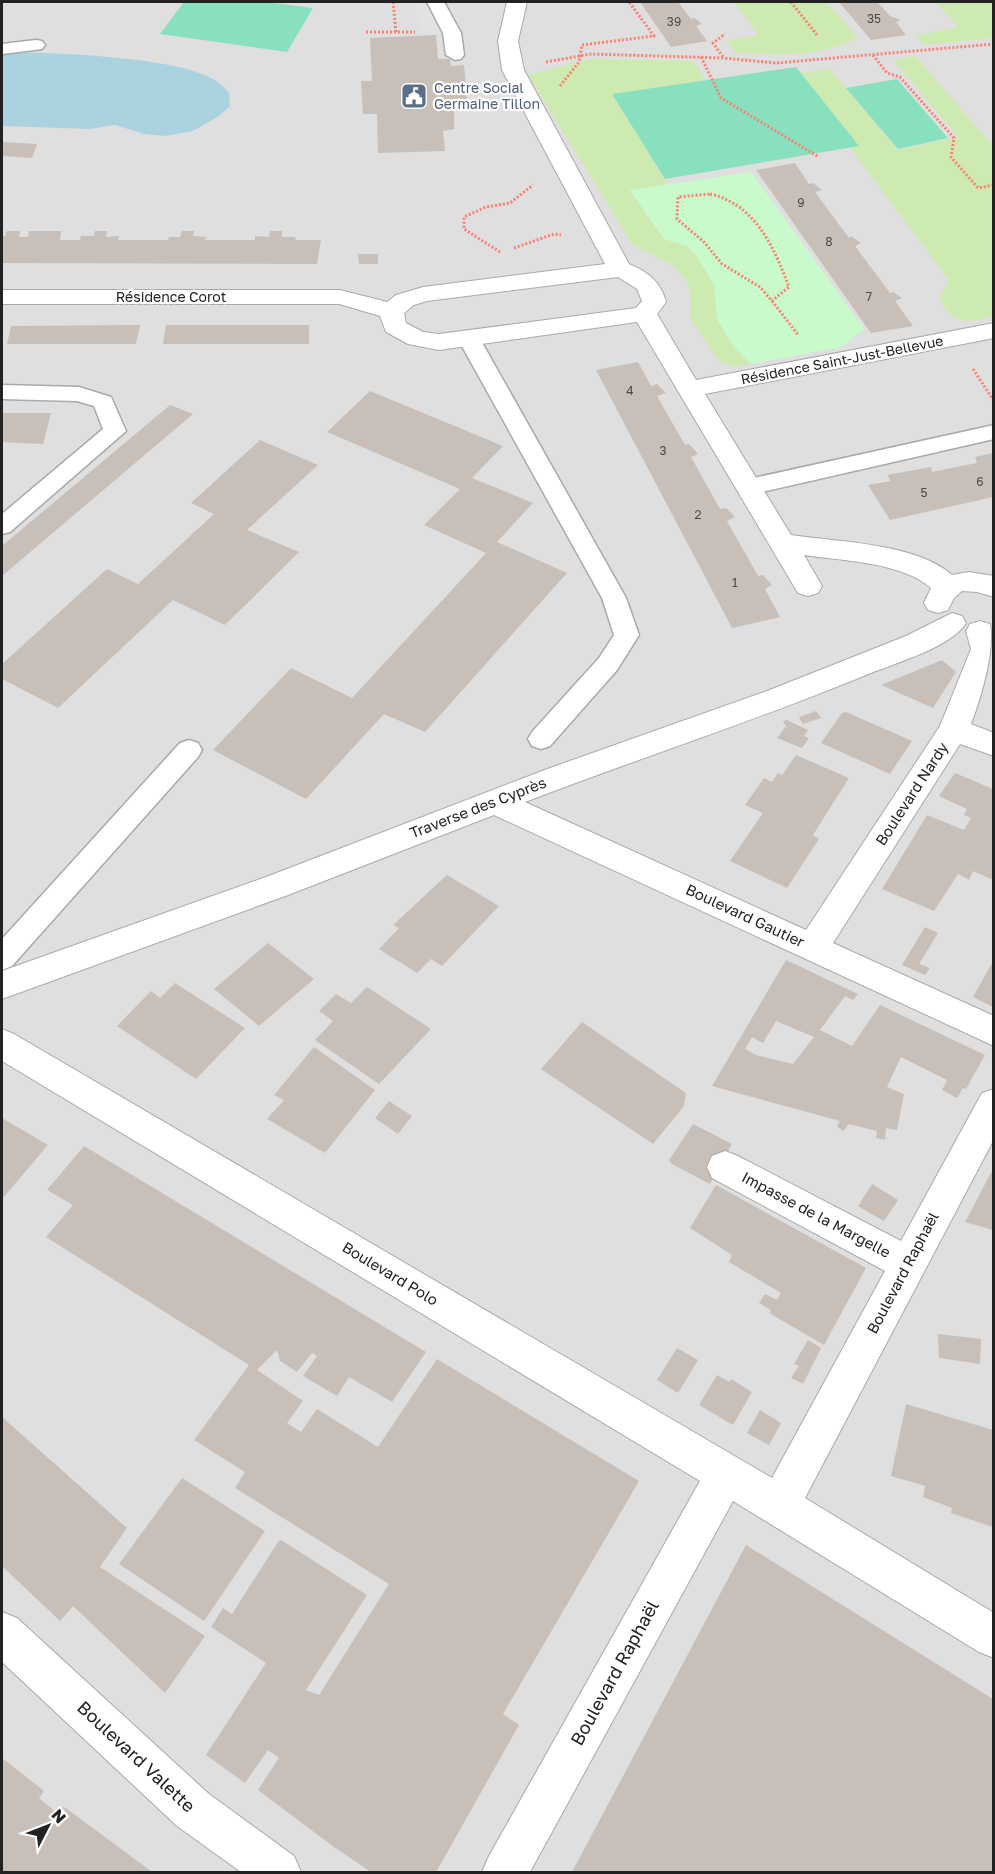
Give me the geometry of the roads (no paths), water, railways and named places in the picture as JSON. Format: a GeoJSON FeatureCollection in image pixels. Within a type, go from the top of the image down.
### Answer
{"type":"FeatureCollection","features":[{"type":"Feature","properties":{"kind":"street"},"geometry":{"type":"LineString","coordinates":[[517,2],[508,40],[513,70],[620,268]]}},
{"type":"Feature","properties":{"kind":"street"},"geometry":{"type":"LineString","coordinates":[[620,268],[639,276],[651,289],[654,302],[644,314],[439,342],[417,339],[395,327],[391,311],[405,300],[423,294],[620,268]]}},
{"type":"Feature","properties":{"kind":"street","name":"Résidence Corot"},"geometry":{"type":"LineString","coordinates":[[2,297],[340,297],[391,311]]}},
{"type":"Feature","properties":{"kind":"street"},"geometry":{"type":"LineString","coordinates":[[644,314],[691,388],[808,586]]}},
{"type":"Feature","properties":{"kind":"street","name":"Résidence Saint-Just-Bellevue"},"geometry":{"type":"LineString","coordinates":[[691,388],[993,330]]}},
{"type":"Feature","properties":{"kind":"street"},"geometry":{"type":"LineString","coordinates":[[784,543],[896,560],[928,570],[947,586]]}},
{"type":"Feature","properties":{"kind":"street"},"geometry":{"type":"LineString","coordinates":[[975,627],[942,614],[938,604],[940,594],[947,586],[971,580],[993,587]]}},
{"type":"Feature","properties":{"kind":"street","name":"Boulevard Nardy"},"geometry":{"type":"LineString","coordinates":[[813,947],[954,729],[986,649],[975,627]]}},
{"type":"Feature","properties":{"kind":"street","name":"Traverse des Cyprès"},"geometry":{"type":"LineString","coordinates":[[2,985],[277,886],[495,802],[778,699],[916,643],[975,627]]}},
{"type":"Feature","properties":{"kind":"street"},"geometry":{"type":"LineString","coordinates":[[954,729],[993,745]]}},
{"type":"Feature","properties":{"kind":"street","name":"Boulevard Gautier"},"geometry":{"type":"LineString","coordinates":[[495,802],[993,1032]]}},
{"type":"Feature","properties":{"kind":"street","name":"Boulevard Polo"},"geometry":{"type":"LineString","coordinates":[[2,1044],[778,1505],[993,1637]]}},
{"type":"Feature","properties":{"kind":"street","name":"Boulevard Raphaël"},"geometry":{"type":"LineString","coordinates":[[778,1505],[993,1104]]}},
{"type":"Feature","properties":{"kind":"street","name":"Impasse de la Margelle"},"geometry":{"type":"LineString","coordinates":[[725,1167],[908,1264]]}},
{"type":"Feature","properties":{"kind":"street","name":"Boulevard Raphaël"},"geometry":{"type":"LineString","coordinates":[[505,1872],[726,1474]]}},
{"type":"Feature","properties":{"kind":"street","name":"Boulevard Valette"},"geometry":{"type":"LineString","coordinates":[[2,1633],[193,1810],[278,1872]]}},
{"type":"Feature","properties":{"kind":"lane"},"geometry":{"type":"LineString","coordinates":[[435,2],[452,33],[455,55]]}},
{"type":"Feature","properties":{"kind":"lane"},"geometry":{"type":"LineString","coordinates":[[2,49],[36,45]]}},
{"type":"Feature","properties":{"kind":"lane"},"geometry":{"type":"LineString","coordinates":[[469,339],[614,598],[627,635],[608,664],[541,739]]}},
{"type":"Feature","properties":{"kind":"lane"},"geometry":{"type":"LineString","coordinates":[[2,393],[79,394],[103,402],[115,431],[2,526]]}},
{"type":"Feature","properties":{"kind":"lane"},"geometry":{"type":"LineString","coordinates":[[749,487],[993,432]]}},
{"type":"Feature","properties":{"kind":"lane"},"geometry":{"type":"LineString","coordinates":[[2,958],[189,750]]}},
{"type":"Feature","properties":{"kind":"water"},"geometry":{"type":"Polygon","coordinates":[[[13,52],[118,58],[176,66],[218,82],[229,93],[230,106],[219,116],[193,131],[165,136],[144,134],[115,125],[90,129],[2,126],[2,55],[13,52]]]}},
{"type":"Feature","properties":{"kind":"place","name":"Centre Social Germaine Tillon"},"geometry":{"type":"Point","coordinates":[414,96]}}]}
